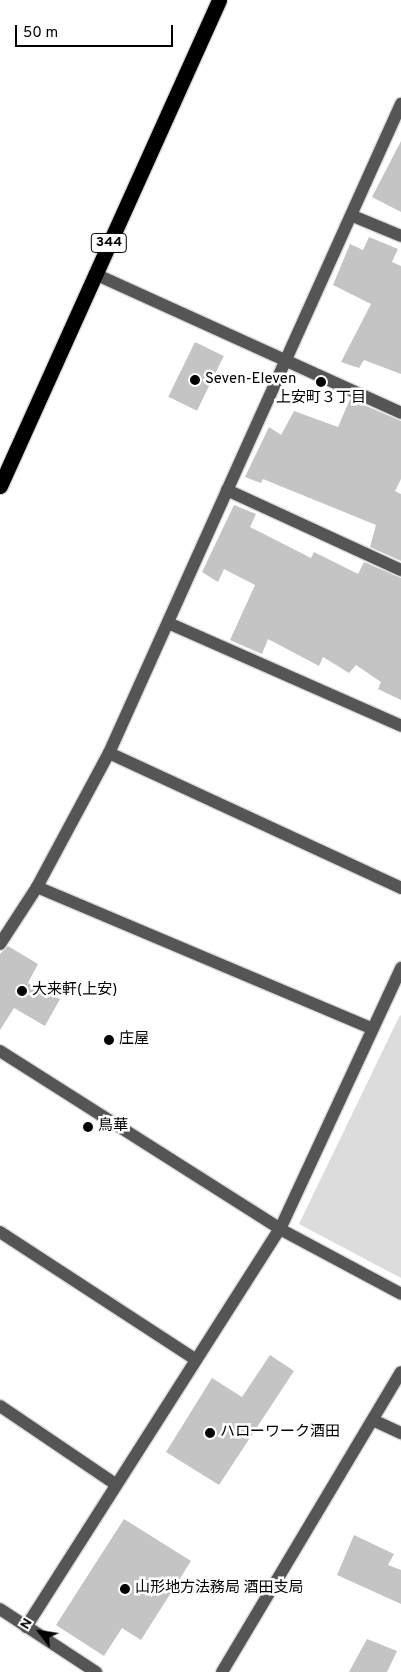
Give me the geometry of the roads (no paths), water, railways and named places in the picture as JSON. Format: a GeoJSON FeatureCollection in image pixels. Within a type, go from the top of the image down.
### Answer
{"type":"FeatureCollection","features":[{"type":"Feature","properties":{"kind":"highway","name":"344"},"geometry":{"type":"LineString","coordinates":[[0,486],[219,0]]}},
{"type":"Feature","properties":{"kind":"street"},"geometry":{"type":"LineString","coordinates":[[0,944],[37,887],[109,753],[285,362],[353,216],[401,104]]}},
{"type":"Feature","properties":{"kind":"street"},"geometry":{"type":"LineString","coordinates":[[353,216],[401,236]]}},
{"type":"Feature","properties":{"kind":"street"},"geometry":{"type":"LineString","coordinates":[[95,274],[285,362],[401,413]]}},
{"type":"Feature","properties":{"kind":"street"},"geometry":{"type":"LineString","coordinates":[[227,490],[401,570]]}},
{"type":"Feature","properties":{"kind":"street"},"geometry":{"type":"LineString","coordinates":[[168,623],[401,726]]}},
{"type":"Feature","properties":{"kind":"street"},"geometry":{"type":"LineString","coordinates":[[109,753],[401,888]]}},
{"type":"Feature","properties":{"kind":"street"},"geometry":{"type":"LineString","coordinates":[[37,887],[371,1028]]}},
{"type":"Feature","properties":{"kind":"street"},"geometry":{"type":"LineString","coordinates":[[26,1626],[115,1484],[280,1229],[371,1028],[401,968]]}},
{"type":"Feature","properties":{"kind":"street"},"geometry":{"type":"LineString","coordinates":[[0,1051],[280,1229],[401,1294]]}},
{"type":"Feature","properties":{"kind":"street"},"geometry":{"type":"LineString","coordinates":[[0,1232],[196,1360]]}},
{"type":"Feature","properties":{"kind":"street"},"geometry":{"type":"LineString","coordinates":[[222,1672],[375,1421],[401,1372]]}},
{"type":"Feature","properties":{"kind":"street"},"geometry":{"type":"LineString","coordinates":[[0,1406],[115,1484]]}},
{"type":"Feature","properties":{"kind":"street"},"geometry":{"type":"LineString","coordinates":[[375,1421],[401,1432]]}},
{"type":"Feature","properties":{"kind":"street"},"geometry":{"type":"LineString","coordinates":[[0,1609],[96,1672]]}},
{"type":"Feature","properties":{"kind":"place","name":"Seven-Eleven"},"geometry":{"type":"Point","coordinates":[195,380]}},
{"type":"Feature","properties":{"kind":"place","name":"上安町３丁目"},"geometry":{"type":"Point","coordinates":[321,382]}},
{"type":"Feature","properties":{"kind":"place","name":"大来軒(上安)"},"geometry":{"type":"Point","coordinates":[22,991]}},
{"type":"Feature","properties":{"kind":"place","name":"庄屋"},"geometry":{"type":"Point","coordinates":[109,1040]}},
{"type":"Feature","properties":{"kind":"place","name":"鳥華"},"geometry":{"type":"Point","coordinates":[88,1127]}},
{"type":"Feature","properties":{"kind":"place","name":"ハローワーク酒田"},"geometry":{"type":"Point","coordinates":[210,1433]}},
{"type":"Feature","properties":{"kind":"place","name":"山形地方法務局 酒田支局"},"geometry":{"type":"Point","coordinates":[125,1589]}}]}
